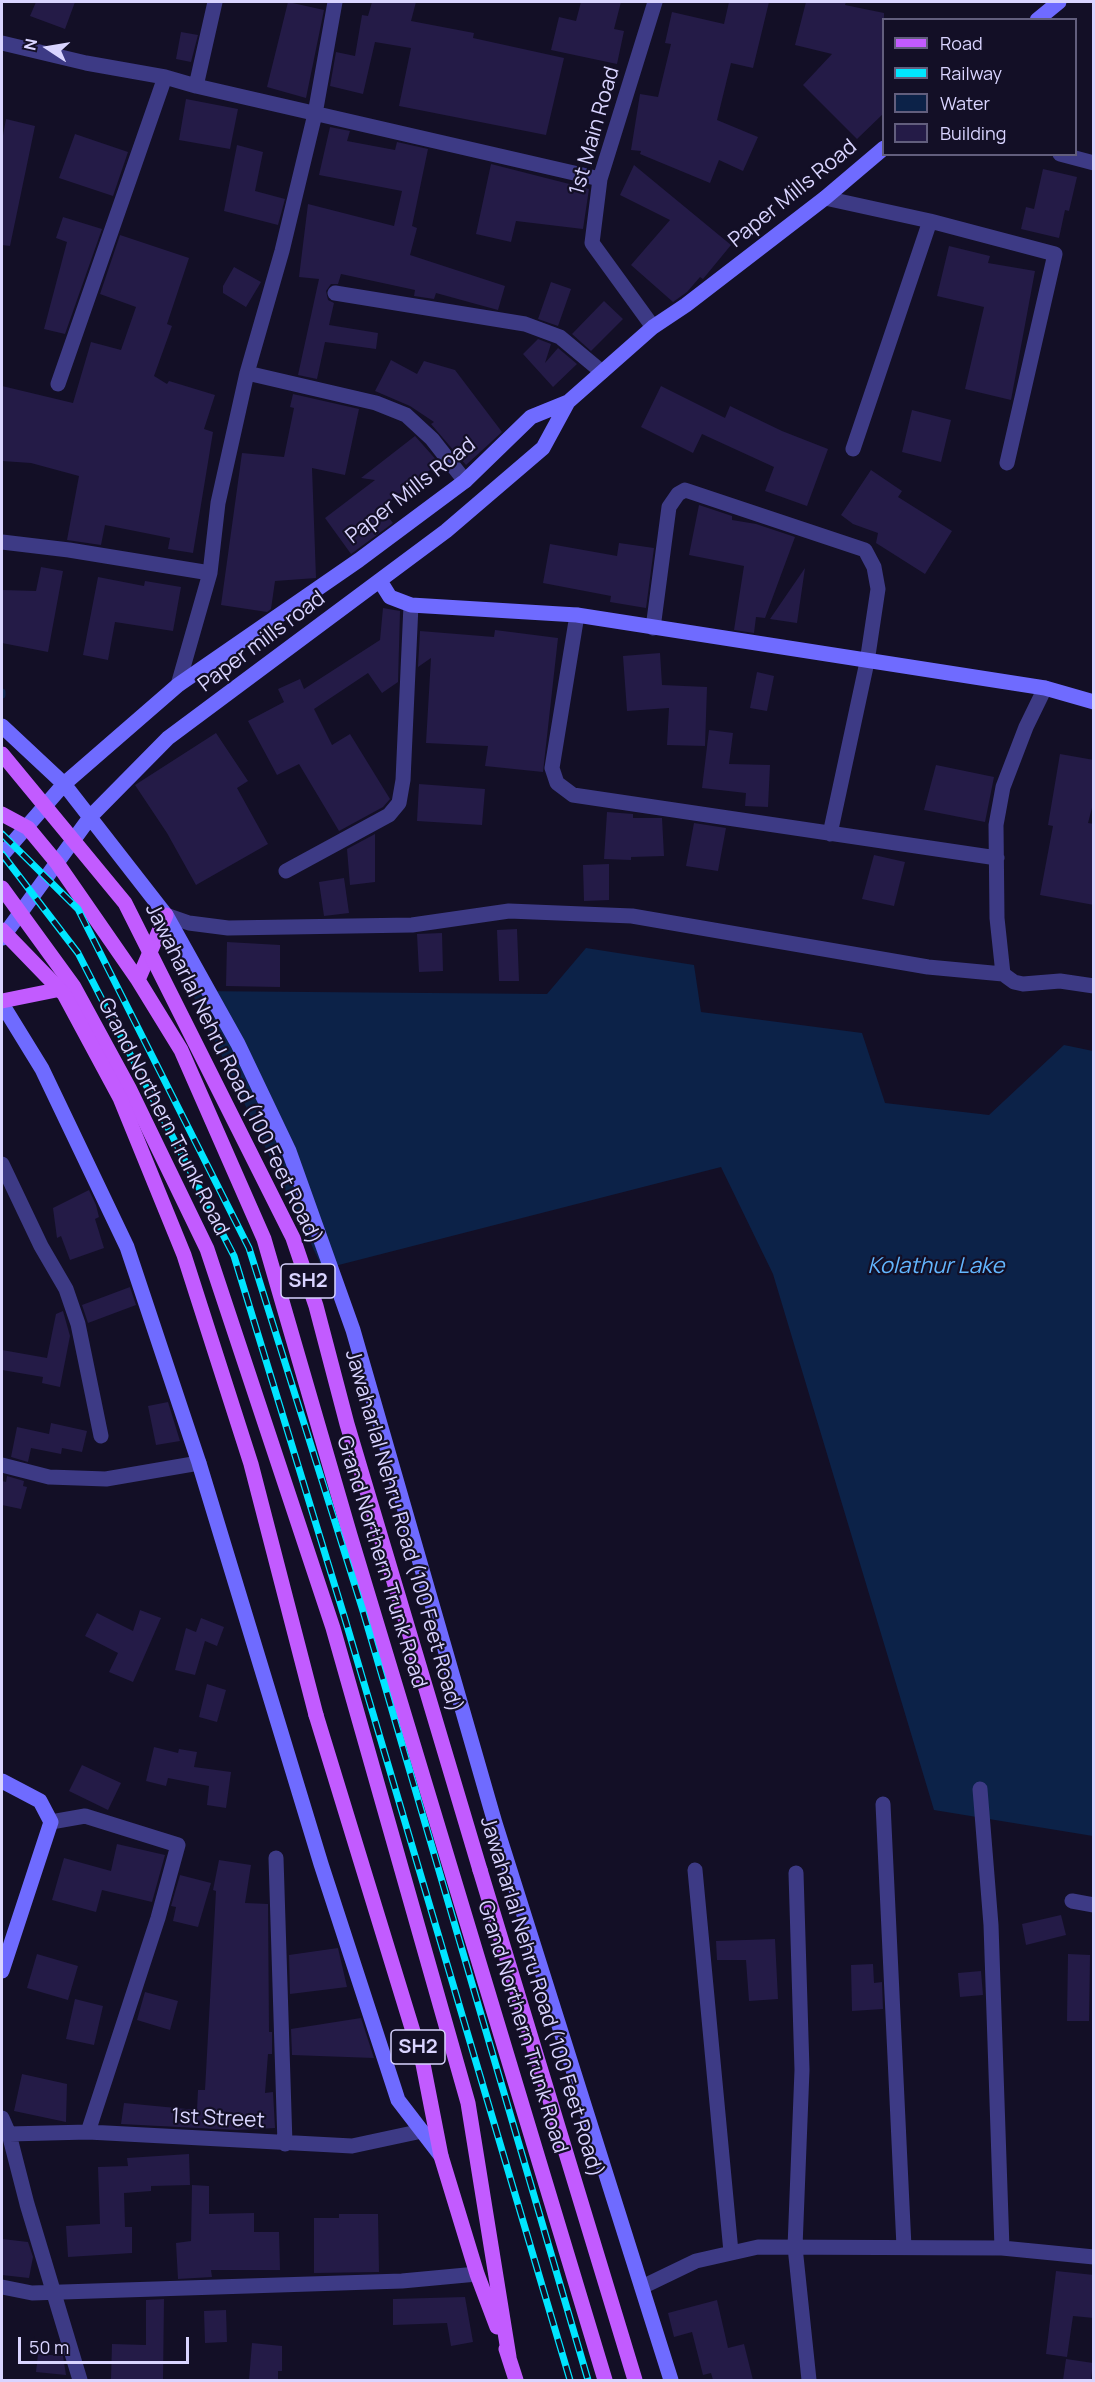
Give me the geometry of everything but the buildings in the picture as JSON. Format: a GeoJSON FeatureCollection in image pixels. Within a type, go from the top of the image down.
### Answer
{"type":"FeatureCollection","features":[{"type":"Feature","properties":{"kind":"main road","name":"Jawaharlal Nehru Road (100 Feet Road)"},"geometry":{"type":"LineString","coordinates":[[2,754],[125,903],[293,1238],[316,1306],[347,1424],[635,2380]]}},
{"type":"Feature","properties":{"kind":"main road","name":"Grand Northern Trunk Road"},"geometry":{"type":"LineString","coordinates":[[2,814],[28,828],[57,863],[138,980],[181,1050],[264,1239],[350,1535],[605,2380]]}},
{"type":"Feature","properties":{"kind":"main road","name":"Grand Northern Trunk Road"},"geometry":{"type":"LineString","coordinates":[[2,888],[74,987],[129,1089],[207,1249],[333,1628],[468,2103],[509,2357]]}},
{"type":"Feature","properties":{"kind":"main road"},"geometry":{"type":"LineString","coordinates":[[138,980],[166,915]]}},
{"type":"Feature","properties":{"kind":"main road","name":"SH2"},"geometry":{"type":"LineString","coordinates":[[2,930],[64,994],[120,1098],[176,1234],[251,1464],[316,1715],[423,2064],[441,2156],[477,2274],[516,2380]]}},
{"type":"Feature","properties":{"kind":"main road"},"geometry":{"type":"LineString","coordinates":[[2,1002],[74,987]]}},
{"type":"Feature","properties":{"kind":"street"},"geometry":{"type":"LineString","coordinates":[[196,86],[215,2]]}},
{"type":"Feature","properties":{"kind":"street"},"geometry":{"type":"LineString","coordinates":[[178,685],[210,573],[218,503],[247,373],[282,251],[315,114],[335,2]]}},
{"type":"Feature","properties":{"kind":"street","name":"1st Main Road"},"geometry":{"type":"LineString","coordinates":[[653,327],[592,243],[600,179],[655,2]]}},
{"type":"Feature","properties":{"kind":"street"},"geometry":{"type":"LineString","coordinates":[[1039,18],[1059,2]]}},
{"type":"Feature","properties":{"kind":"street"},"geometry":{"type":"LineString","coordinates":[[2,43],[86,63],[165,76],[196,86],[600,179]]}},
{"type":"Feature","properties":{"kind":"street"},"geometry":{"type":"LineString","coordinates":[[58,384],[165,76]]}},
{"type":"Feature","properties":{"kind":"street","name":"Paper Mills Road"},"geometry":{"type":"LineString","coordinates":[[2,855],[28,828],[64,784],[178,685],[359,560],[465,481],[531,417],[568,402],[653,327],[686,305],[825,198],[882,150]]}},
{"type":"Feature","properties":{"kind":"street"},"geometry":{"type":"LineString","coordinates":[[1068,156],[1094,163]]}},
{"type":"Feature","properties":{"kind":"street"},"geometry":{"type":"LineString","coordinates":[[825,198],[930,221],[1055,254],[1007,463]]}},
{"type":"Feature","properties":{"kind":"street"},"geometry":{"type":"LineString","coordinates":[[853,449],[930,221]]}},
{"type":"Feature","properties":{"kind":"street"},"geometry":{"type":"LineString","coordinates":[[335,293],[525,324],[560,337],[602,372]]}},
{"type":"Feature","properties":{"kind":"street"},"geometry":{"type":"LineString","coordinates":[[247,373],[376,403],[406,415],[432,439],[465,481]]}},
{"type":"Feature","properties":{"kind":"street","name":"Paper mills road"},"geometry":{"type":"LineString","coordinates":[[2,938],[20,910],[91,816],[168,738],[446,531],[543,448],[568,402]]}},
{"type":"Feature","properties":{"kind":"street"},"geometry":{"type":"LineString","coordinates":[[653,628],[669,507],[678,494],[685,490],[865,550],[874,567],[878,589],[867,662],[830,834]]}},
{"type":"Feature","properties":{"kind":"street"},"geometry":{"type":"LineString","coordinates":[[2,542],[69,550],[210,573]]}},
{"type":"Feature","properties":{"kind":"street"},"geometry":{"type":"LineString","coordinates":[[380,581],[390,597],[411,605],[577,615],[1045,688],[1094,702]]}},
{"type":"Feature","properties":{"kind":"street"},"geometry":{"type":"LineString","coordinates":[[286,871],[389,814],[399,803],[403,780],[411,605]]}},
{"type":"Feature","properties":{"kind":"street"},"geometry":{"type":"LineString","coordinates":[[577,615],[552,768],[556,783],[573,795],[997,858]]}},
{"type":"Feature","properties":{"kind":"street"},"geometry":{"type":"LineString","coordinates":[[1003,974],[997,918],[996,825],[1003,787],[1026,728],[1045,688]]}},
{"type":"Feature","properties":{"kind":"street"},"geometry":{"type":"LineString","coordinates":[[2,726],[64,784],[166,915],[238,1044],[290,1151],[356,1339],[495,1823],[671,2380]]}},
{"type":"Feature","properties":{"kind":"street"},"geometry":{"type":"LineString","coordinates":[[166,915],[189,923],[228,928],[412,925],[509,911],[632,916],[928,967],[1003,974],[1014,982],[1023,984],[1060,981],[1094,986]]}},
{"type":"Feature","properties":{"kind":"street"},"geometry":{"type":"LineString","coordinates":[[2,1002],[42,1069],[127,1247],[200,1463],[321,1864],[394,2089],[398,2100],[441,2156]]}},
{"type":"Feature","properties":{"kind":"street"},"geometry":{"type":"LineString","coordinates":[[2,1164],[41,1246],[66,1289],[78,1324],[101,1436]]}},
{"type":"Feature","properties":{"kind":"street"},"geometry":{"type":"LineString","coordinates":[[2,1465],[49,1477],[105,1479],[200,1463]]}},
{"type":"Feature","properties":{"kind":"street"},"geometry":{"type":"LineString","coordinates":[[2,1781],[40,1801],[51,1822],[2,1971]]}},
{"type":"Feature","properties":{"kind":"street"},"geometry":{"type":"LineString","coordinates":[[980,1789],[991,1925],[1002,2248]]}},
{"type":"Feature","properties":{"kind":"street"},"geometry":{"type":"LineString","coordinates":[[883,1804],[904,2247]]}},
{"type":"Feature","properties":{"kind":"street"},"geometry":{"type":"LineString","coordinates":[[51,1822],[84,1816],[178,1845],[158,1918],[88,2132]]}},
{"type":"Feature","properties":{"kind":"street"},"geometry":{"type":"LineString","coordinates":[[276,1858],[285,2144]]}},
{"type":"Feature","properties":{"kind":"street"},"geometry":{"type":"LineString","coordinates":[[695,1870],[731,2252]]}},
{"type":"Feature","properties":{"kind":"street"},"geometry":{"type":"LineString","coordinates":[[796,1873],[802,2070],[795,2247],[809,2380]]}},
{"type":"Feature","properties":{"kind":"street"},"geometry":{"type":"LineString","coordinates":[[1072,1901],[1094,1905]]}},
{"type":"Feature","properties":{"kind":"street"},"geometry":{"type":"LineString","coordinates":[[2,2118],[9,2134],[27,2204],[80,2380]]}},
{"type":"Feature","properties":{"kind":"street","name":"1st Street"},"geometry":{"type":"LineString","coordinates":[[9,2134],[88,2132],[352,2146],[422,2131]]}},
{"type":"Feature","properties":{"kind":"street"},"geometry":{"type":"LineString","coordinates":[[642,2287],[696,2261],[758,2247],[1002,2248],[1094,2257]]}},
{"type":"Feature","properties":{"kind":"street"},"geometry":{"type":"LineString","coordinates":[[2,2288],[32,2293],[402,2281],[477,2274]]}},
{"type":"Feature","properties":{"kind":"water","name":"Kolathur Lake"},"geometry":{"type":"Polygon","coordinates":[[[586,948],[694,965],[701,1012],[862,1033],[885,1103],[989,1115],[1064,1045],[1093,1051],[1093,1836],[934,1810],[773,1274],[721,1167],[323,1269],[191,991],[547,994],[586,948]]]}},
{"type":"Feature","properties":{"kind":"railway"},"geometry":{"type":"LineString","coordinates":[[2,834],[78,909],[249,1248],[363,1611],[588,2380]]}},
{"type":"Feature","properties":{"kind":"railway"},"geometry":{"type":"LineString","coordinates":[[2,854],[78,953],[234,1256],[345,1619],[570,2380]]}}]}
